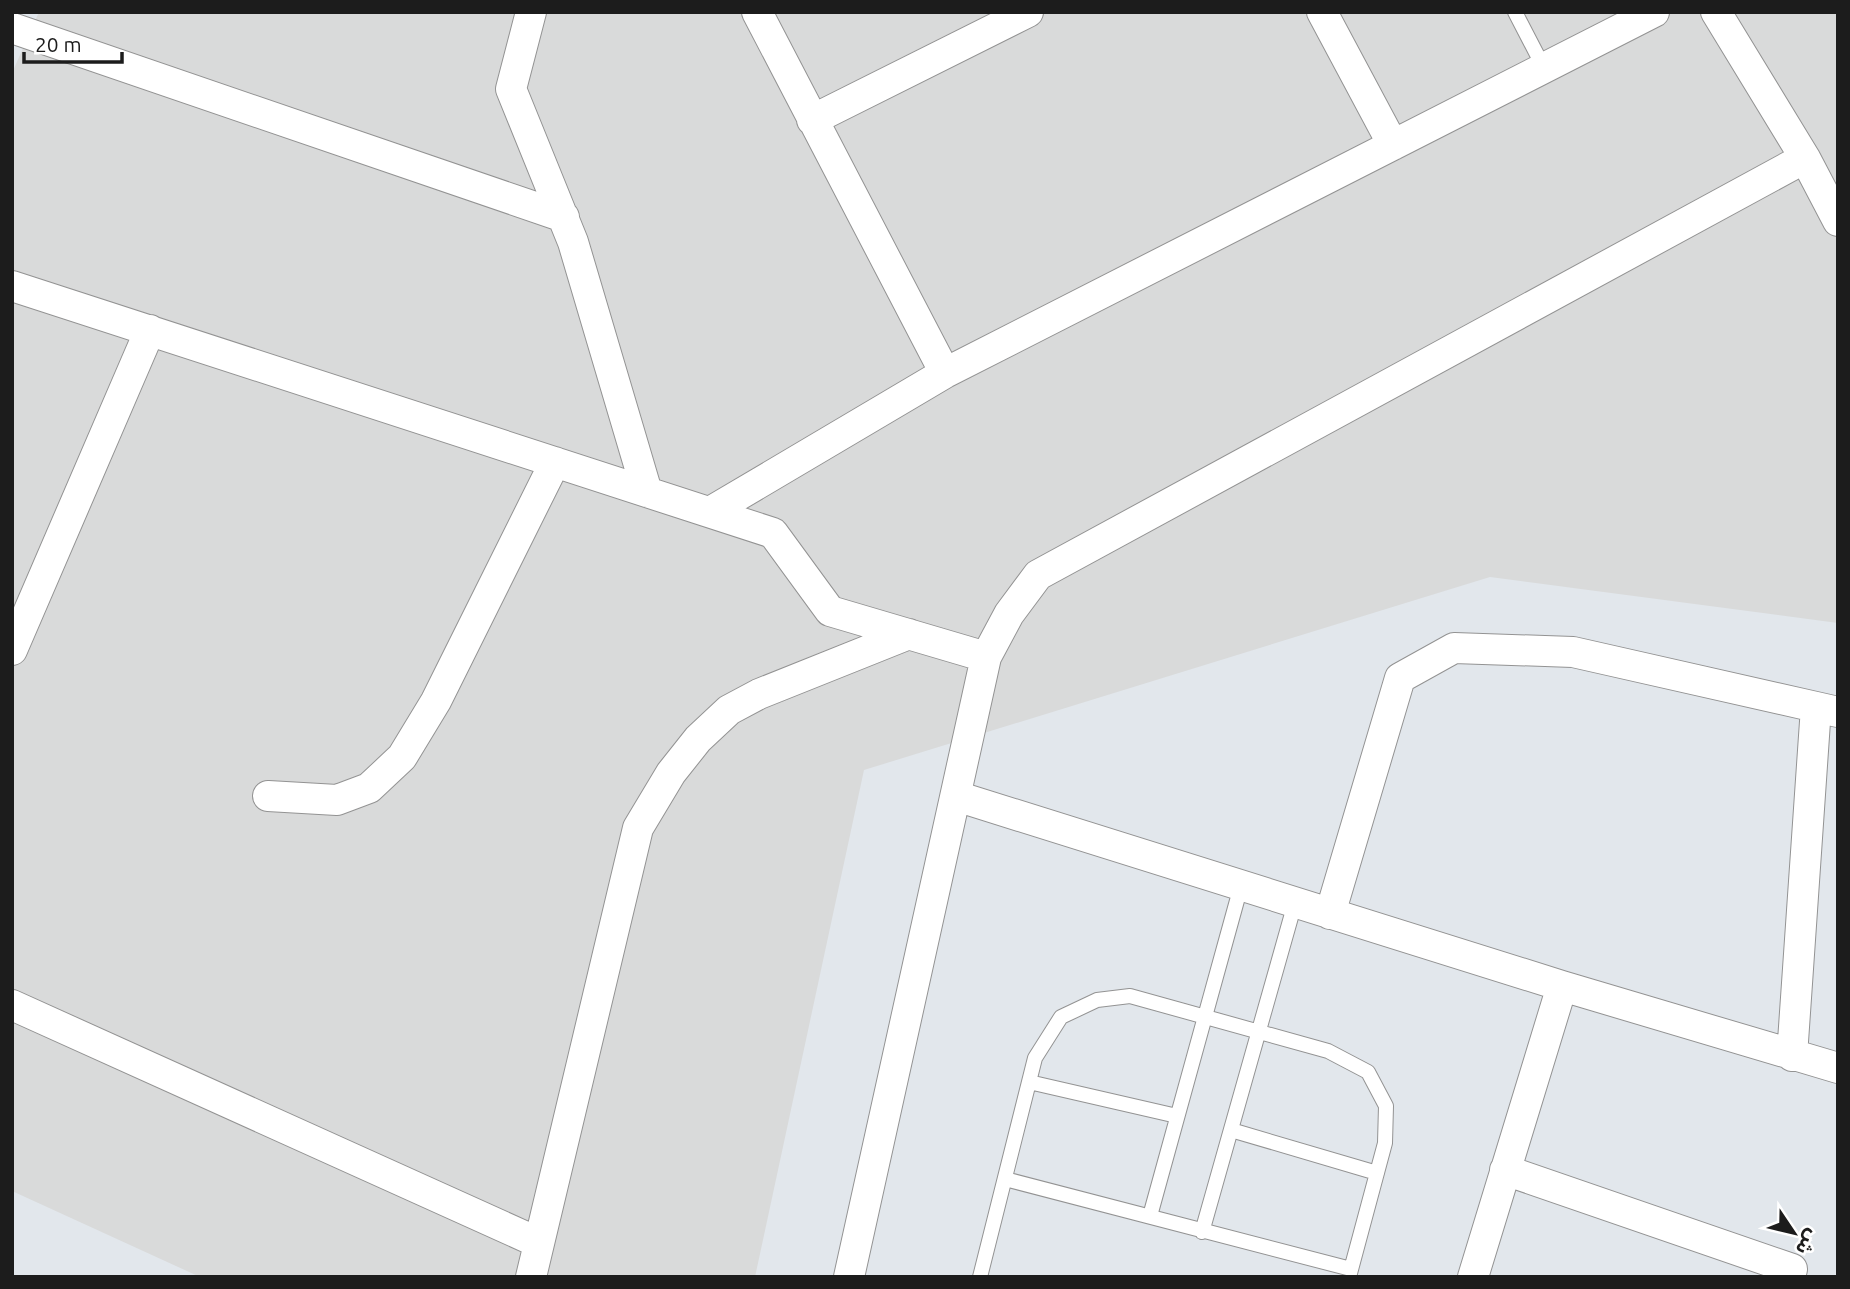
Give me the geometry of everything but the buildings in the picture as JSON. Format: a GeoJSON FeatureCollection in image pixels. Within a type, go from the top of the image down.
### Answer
{"type":"FeatureCollection","features":[{"type":"Feature","properties":{"kind":"street"},"geometry":{"type":"LineString","coordinates":[[531,12],[511,89],[564,217],[647,492]]}},
{"type":"Feature","properties":{"kind":"street"},"geometry":{"type":"LineString","coordinates":[[757,12],[945,373]]}},
{"type":"Feature","properties":{"kind":"street"},"geometry":{"type":"LineString","coordinates":[[812,120],[1028,12]]}},
{"type":"Feature","properties":{"kind":"street"},"geometry":{"type":"LineString","coordinates":[[1322,12],[1393,145]]}},
{"type":"Feature","properties":{"kind":"street"},"geometry":{"type":"LineString","coordinates":[[710,512],[945,373],[1654,12]]}},
{"type":"Feature","properties":{"kind":"street"},"geometry":{"type":"LineString","coordinates":[[1716,12],[1805,158],[1838,221]]}},
{"type":"Feature","properties":{"kind":"street"},"geometry":{"type":"LineString","coordinates":[[12,28],[564,217]]}},
{"type":"Feature","properties":{"kind":"street"},"geometry":{"type":"LineString","coordinates":[[849,1277],[986,657],[1009,614],[1038,575],[1805,158]]}},
{"type":"Feature","properties":{"kind":"street"},"geometry":{"type":"LineString","coordinates":[[12,286],[773,533],[830,611],[986,657]]}},
{"type":"Feature","properties":{"kind":"street"},"geometry":{"type":"LineString","coordinates":[[12,650],[149,330]]}},
{"type":"Feature","properties":{"kind":"street"},"geometry":{"type":"LineString","coordinates":[[268,796],[337,800],[369,788],[402,757],[436,701],[555,462]]}},
{"type":"Feature","properties":{"kind":"street"},"geometry":{"type":"LineString","coordinates":[[531,1277],[537,1242],[638,828],[664,784],[698,738],[729,709],[759,694],[909,634]]}},
{"type":"Feature","properties":{"kind":"street"},"geometry":{"type":"LineString","coordinates":[[1330,914],[1400,678],[1454,648],[1573,652],[1827,709],[1793,1056]]}},
{"type":"Feature","properties":{"kind":"street"},"geometry":{"type":"LineString","coordinates":[[956,796],[1562,986],[1838,1068]]}},
{"type":"Feature","properties":{"kind":"street"},"geometry":{"type":"LineString","coordinates":[[1473,1277],[1562,986]]}},
{"type":"Feature","properties":{"kind":"street"},"geometry":{"type":"LineString","coordinates":[[12,1005],[537,1242]]}},
{"type":"Feature","properties":{"kind":"street"},"geometry":{"type":"LineString","coordinates":[[1506,1170],[1792,1269],[1790,1277]]}},
{"type":"Feature","properties":{"kind":"lane"},"geometry":{"type":"LineString","coordinates":[[1515,12],[1544,68]]}},
{"type":"Feature","properties":{"kind":"lane"},"geometry":{"type":"LineString","coordinates":[[1150,1216],[1241,886]]}},
{"type":"Feature","properties":{"kind":"lane"},"geometry":{"type":"LineString","coordinates":[[1202,1232],[1295,903]]}},
{"type":"Feature","properties":{"kind":"lane"},"geometry":{"type":"LineString","coordinates":[[980,1277],[1035,1058],[1061,1017],[1097,1000],[1130,996],[1328,1051],[1368,1072],[1386,1106],[1385,1143],[1350,1273],[1150,1216],[1005,1179]]}},
{"type":"Feature","properties":{"kind":"lane"},"geometry":{"type":"LineString","coordinates":[[1029,1082],[1177,1116]]}},
{"type":"Feature","properties":{"kind":"lane"},"geometry":{"type":"LineString","coordinates":[[1231,1130],[1377,1173]]}},
{"type":"Feature","properties":{"kind":"shaded area"},"geometry":{"type":"Polygon","coordinates":[[[39,12],[1838,12],[1838,623],[1490,577],[864,770],[755,1277],[200,1277],[12,1191],[12,73],[39,12]]]}}]}
